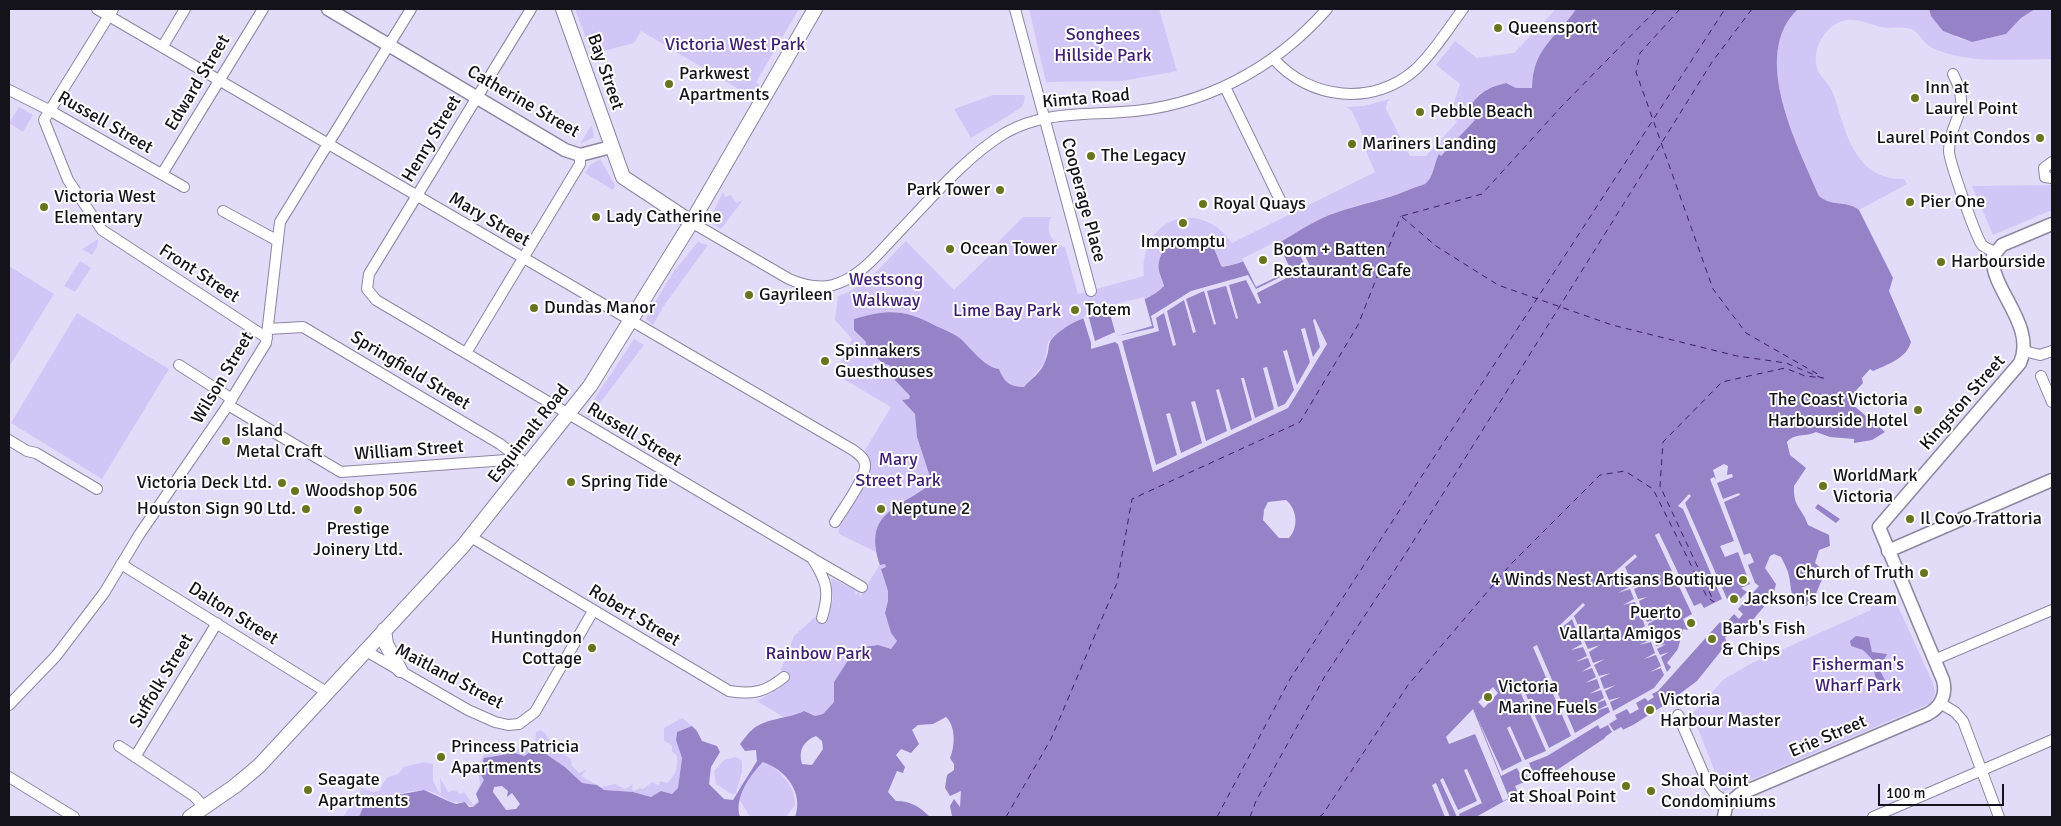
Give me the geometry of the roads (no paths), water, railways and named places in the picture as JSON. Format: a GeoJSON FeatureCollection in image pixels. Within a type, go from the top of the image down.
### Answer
{"type":"FeatureCollection","features":[{"type":"Feature","properties":{"kind":"main road","name":"Bay Street"},"geometry":{"type":"LineString","coordinates":[[563,9],[611,147]]}},
{"type":"Feature","properties":{"kind":"main road","name":"Esquimalt Road"},"geometry":{"type":"LineString","coordinates":[[195,814],[260,766],[328,693],[471,537],[524,462],[568,414],[590,386],[691,222],[815,9]]}},
{"type":"Feature","properties":{"kind":"main road"},"geometry":{"type":"LineString","coordinates":[[611,147],[623,177],[691,222]]}},
{"type":"Feature","properties":{"kind":"main road"},"geometry":{"type":"LineString","coordinates":[[384,630],[386,646],[400,670]]}},
{"type":"Feature","properties":{"kind":"street","name":"Mary Street"},"geometry":{"type":"LineString","coordinates":[[98,9],[111,12],[163,46],[328,145],[853,450],[864,459],[866,466],[862,477],[835,522]]}},
{"type":"Feature","properties":{"kind":"street"},"geometry":{"type":"LineString","coordinates":[[163,46],[185,9]]}},
{"type":"Feature","properties":{"kind":"street","name":"Edward Street"},"geometry":{"type":"LineString","coordinates":[[162,174],[263,9]]}},
{"type":"Feature","properties":{"kind":"street","name":"Catherine Street"},"geometry":{"type":"LineString","coordinates":[[328,9],[565,150],[580,155],[611,147]]}},
{"type":"Feature","properties":{"kind":"street","name":"Wilson Street"},"geometry":{"type":"LineString","coordinates":[[11,698],[56,656],[104,593],[121,564],[230,402],[266,343],[280,222],[411,9]]}},
{"type":"Feature","properties":{"kind":"street","name":"Henry Street"},"geometry":{"type":"LineString","coordinates":[[367,289],[369,274],[531,9]]}},
{"type":"Feature","properties":{"kind":"street","name":"Cooperage Place"},"geometry":{"type":"LineString","coordinates":[[1015,9],[1091,290]]}},
{"type":"Feature","properties":{"kind":"street","name":"Kimta Road"},"geometry":{"type":"LineString","coordinates":[[691,222],[789,279],[804,285],[833,285],[862,269],[982,150],[1012,129],[1044,118],[1152,108],[1185,101],[1225,87],[1245,77],[1273,58],[1327,9]]}},
{"type":"Feature","properties":{"kind":"street"},"geometry":{"type":"LineString","coordinates":[[1273,58],[1291,76],[1317,89],[1345,94],[1374,91],[1401,80],[1416,68],[1463,9]]}},
{"type":"Feature","properties":{"kind":"street"},"geometry":{"type":"LineString","coordinates":[[49,110],[111,12]]}},
{"type":"Feature","properties":{"kind":"street"},"geometry":{"type":"LineString","coordinates":[[1953,74],[1959,86],[1962,100],[1960,116],[1949,143],[1950,163],[1981,243],[1995,252]]}},
{"type":"Feature","properties":{"kind":"street"},"geometry":{"type":"LineString","coordinates":[[1225,87],[1280,200]]}},
{"type":"Feature","properties":{"kind":"street","name":"Russell Street"},"geometry":{"type":"LineString","coordinates":[[9,92],[49,110],[184,187]]}},
{"type":"Feature","properties":{"kind":"street","name":"Front Street"},"geometry":{"type":"LineString","coordinates":[[49,110],[44,120],[68,180],[102,230],[267,333]]}},
{"type":"Feature","properties":{"kind":"street"},"geometry":{"type":"LineString","coordinates":[[466,353],[580,164],[580,155]]}},
{"type":"Feature","properties":{"kind":"street"},"geometry":{"type":"LineString","coordinates":[[2052,162],[2044,168],[2045,177],[2052,178]]}},
{"type":"Feature","properties":{"kind":"street"},"geometry":{"type":"LineString","coordinates":[[223,211],[278,241]]}},
{"type":"Feature","properties":{"kind":"street"},"geometry":{"type":"LineString","coordinates":[[2024,351],[2021,330],[1993,266],[1995,252],[2005,244],[2052,224]]}},
{"type":"Feature","properties":{"kind":"street","name":"Russell Street"},"geometry":{"type":"LineString","coordinates":[[367,289],[376,300],[862,587]]}},
{"type":"Feature","properties":{"kind":"street","name":"Springfield Street"},"geometry":{"type":"LineString","coordinates":[[267,333],[304,327],[500,444],[524,462]]}},
{"type":"Feature","properties":{"kind":"street","name":"Kingston Street"},"geometry":{"type":"LineString","coordinates":[[1888,550],[1879,530],[1885,519],[2013,373],[2024,351],[2040,355],[2052,352]]}},
{"type":"Feature","properties":{"kind":"street","name":"William Street"},"geometry":{"type":"LineString","coordinates":[[179,365],[230,402],[341,472],[524,462]]}},
{"type":"Feature","properties":{"kind":"street"},"geometry":{"type":"LineString","coordinates":[[2041,376],[2052,402]]}},
{"type":"Feature","properties":{"kind":"street"},"geometry":{"type":"LineString","coordinates":[[9,440],[27,451],[36,453],[97,489]]}},
{"type":"Feature","properties":{"kind":"street"},"geometry":{"type":"LineString","coordinates":[[2000,817],[1961,718],[1940,703],[1944,693],[1944,684],[1888,550],[2052,480]]}},
{"type":"Feature","properties":{"kind":"street","name":"Robert Street"},"geometry":{"type":"LineString","coordinates":[[471,537],[729,691],[757,693],[774,686],[784,677]]}},
{"type":"Feature","properties":{"kind":"street","name":"Russell Street"},"geometry":{"type":"LineString","coordinates":[[812,558],[824,576],[827,588],[827,603],[822,618]]}},
{"type":"Feature","properties":{"kind":"street","name":"Dalton Street"},"geometry":{"type":"LineString","coordinates":[[121,564],[328,693]]}},
{"type":"Feature","properties":{"kind":"street"},"geometry":{"type":"LineString","coordinates":[[1934,660],[2052,610]]}},
{"type":"Feature","properties":{"kind":"street","name":"Maitland Street"},"geometry":{"type":"LineString","coordinates":[[366,651],[468,710],[495,722],[508,725],[519,724],[535,712],[593,611]]}},
{"type":"Feature","properties":{"kind":"street","name":"Suffolk Street"},"geometry":{"type":"LineString","coordinates":[[135,757],[217,623]]}},
{"type":"Feature","properties":{"kind":"street","name":"Erie Street"},"geometry":{"type":"LineString","coordinates":[[1728,803],[1746,791],[1928,714],[1940,703]]}},
{"type":"Feature","properties":{"kind":"street"},"geometry":{"type":"LineString","coordinates":[[1678,715],[1708,784],[1715,794],[1728,803],[1724,817]]}},
{"type":"Feature","properties":{"kind":"street"},"geometry":{"type":"LineString","coordinates":[[1873,817],[2052,740]]}},
{"type":"Feature","properties":{"kind":"street"},"geometry":{"type":"LineString","coordinates":[[119,746],[194,796],[195,814]]}},
{"type":"Feature","properties":{"kind":"street"},"geometry":{"type":"LineString","coordinates":[[9,777],[74,817]]}},
{"type":"Feature","properties":{"kind":"place","name":"Queensport"},"geometry":{"type":"Point","coordinates":[1498,28]}},
{"type":"Feature","properties":{"kind":"place","name":"Parkwest Apartments"},"geometry":{"type":"Point","coordinates":[669,84]}},
{"type":"Feature","properties":{"kind":"place","name":"Inn at Laurel Point"},"geometry":{"type":"Point","coordinates":[1915,98]}},
{"type":"Feature","properties":{"kind":"place","name":"Pebble Beach"},"geometry":{"type":"Point","coordinates":[1420,112]}},
{"type":"Feature","properties":{"kind":"place","name":"Laurel Point Condos"},"geometry":{"type":"Point","coordinates":[2040,138]}},
{"type":"Feature","properties":{"kind":"place","name":"Mariners Landing"},"geometry":{"type":"Point","coordinates":[1352,144]}},
{"type":"Feature","properties":{"kind":"place","name":"The Legacy"},"geometry":{"type":"Point","coordinates":[1091,156]}},
{"type":"Feature","properties":{"kind":"place","name":"Park Tower"},"geometry":{"type":"Point","coordinates":[1000,190]}},
{"type":"Feature","properties":{"kind":"place","name":"Pier One"},"geometry":{"type":"Point","coordinates":[1910,202]}},
{"type":"Feature","properties":{"kind":"place","name":"Royal Quays"},"geometry":{"type":"Point","coordinates":[1203,204]}},
{"type":"Feature","properties":{"kind":"place","name":"Victoria West Elementary"},"geometry":{"type":"Point","coordinates":[44,207]}},
{"type":"Feature","properties":{"kind":"place","name":"Lady Catherine"},"geometry":{"type":"Point","coordinates":[596,217]}},
{"type":"Feature","properties":{"kind":"place","name":"Impromptu"},"geometry":{"type":"Point","coordinates":[1183,223]}},
{"type":"Feature","properties":{"kind":"place","name":"Ocean Tower"},"geometry":{"type":"Point","coordinates":[950,249]}},
{"type":"Feature","properties":{"kind":"place","name":"Boom + Batten Restaurant & Cafe"},"geometry":{"type":"Point","coordinates":[1263,260]}},
{"type":"Feature","properties":{"kind":"place","name":"Harbourside"},"geometry":{"type":"Point","coordinates":[1941,262]}},
{"type":"Feature","properties":{"kind":"place","name":"Gayrileen"},"geometry":{"type":"Point","coordinates":[749,295]}},
{"type":"Feature","properties":{"kind":"place","name":"Dundas Manor"},"geometry":{"type":"Point","coordinates":[534,308]}},
{"type":"Feature","properties":{"kind":"place","name":"Totem"},"geometry":{"type":"Point","coordinates":[1075,310]}},
{"type":"Feature","properties":{"kind":"place","name":"Spinnakers Guesthouses"},"geometry":{"type":"Point","coordinates":[825,361]}},
{"type":"Feature","properties":{"kind":"place","name":"The Coast Victoria Harbourside Hotel"},"geometry":{"type":"Point","coordinates":[1918,410]}},
{"type":"Feature","properties":{"kind":"place","name":"Island Metal Craft"},"geometry":{"type":"Point","coordinates":[226,441]}},
{"type":"Feature","properties":{"kind":"place","name":"Spring Tide"},"geometry":{"type":"Point","coordinates":[571,482]}},
{"type":"Feature","properties":{"kind":"place","name":"Victoria Deck Ltd."},"geometry":{"type":"Point","coordinates":[282,483]}},
{"type":"Feature","properties":{"kind":"place","name":"WorldMark Victoria"},"geometry":{"type":"Point","coordinates":[1823,486]}},
{"type":"Feature","properties":{"kind":"place","name":"Woodshop 506"},"geometry":{"type":"Point","coordinates":[295,491]}},
{"type":"Feature","properties":{"kind":"place","name":"Houston Sign 90 Ltd."},"geometry":{"type":"Point","coordinates":[306,509]}},
{"type":"Feature","properties":{"kind":"place","name":"Neptune 2"},"geometry":{"type":"Point","coordinates":[881,509]}},
{"type":"Feature","properties":{"kind":"place","name":"Prestige Joinery Ltd."},"geometry":{"type":"Point","coordinates":[358,510]}},
{"type":"Feature","properties":{"kind":"place","name":"Il Covo Trattoria"},"geometry":{"type":"Point","coordinates":[1910,519]}},
{"type":"Feature","properties":{"kind":"place","name":"Church of Truth"},"geometry":{"type":"Point","coordinates":[1924,573]}},
{"type":"Feature","properties":{"kind":"place","name":"4 Winds Nest Artisans Boutique"},"geometry":{"type":"Point","coordinates":[1743,580]}},
{"type":"Feature","properties":{"kind":"place","name":"Jackson's Ice Cream"},"geometry":{"type":"Point","coordinates":[1734,599]}},
{"type":"Feature","properties":{"kind":"place","name":"Puerto Vallarta Amigos"},"geometry":{"type":"Point","coordinates":[1691,623]}},
{"type":"Feature","properties":{"kind":"place","name":"Barb's Fish & Chips"},"geometry":{"type":"Point","coordinates":[1712,639]}},
{"type":"Feature","properties":{"kind":"place","name":"Huntingdon Cottage"},"geometry":{"type":"Point","coordinates":[592,648]}},
{"type":"Feature","properties":{"kind":"place","name":"Victoria Marine Fuels"},"geometry":{"type":"Point","coordinates":[1488,697]}},
{"type":"Feature","properties":{"kind":"place","name":"Victoria Harbour Master"},"geometry":{"type":"Point","coordinates":[1650,710]}},
{"type":"Feature","properties":{"kind":"place","name":"Princess Patricia Apartments"},"geometry":{"type":"Point","coordinates":[441,757]}},
{"type":"Feature","properties":{"kind":"place","name":"Coffeehouse at Shoal Point"},"geometry":{"type":"Point","coordinates":[1626,786]}},
{"type":"Feature","properties":{"kind":"place","name":"Seagate Apartments"},"geometry":{"type":"Point","coordinates":[308,790]}},
{"type":"Feature","properties":{"kind":"place","name":"Shoal Point Condominiums"},"geometry":{"type":"Point","coordinates":[1651,791]}},
{"type":"Feature","properties":{"kind":"park label","name":"Victoria West Park"},"geometry":{"type":"Point","coordinates":[735,45]}},
{"type":"Feature","properties":{"kind":"park label","name":"Songhees Hillside Park"},"geometry":{"type":"Point","coordinates":[1103,45]}},
{"type":"Feature","properties":{"kind":"park label","name":"Westsong Walkway"},"geometry":{"type":"Point","coordinates":[886,290]}},
{"type":"Feature","properties":{"kind":"park label","name":"Lime Bay Park"},"geometry":{"type":"Point","coordinates":[1007,311]}},
{"type":"Feature","properties":{"kind":"park label","name":"Mary Street Park"},"geometry":{"type":"Point","coordinates":[898,470]}},
{"type":"Feature","properties":{"kind":"park label","name":"Rainbow Park"},"geometry":{"type":"Point","coordinates":[818,654]}},
{"type":"Feature","properties":{"kind":"park label","name":"Fisherman's Wharf Park"},"geometry":{"type":"Point","coordinates":[1858,675]}}]}
